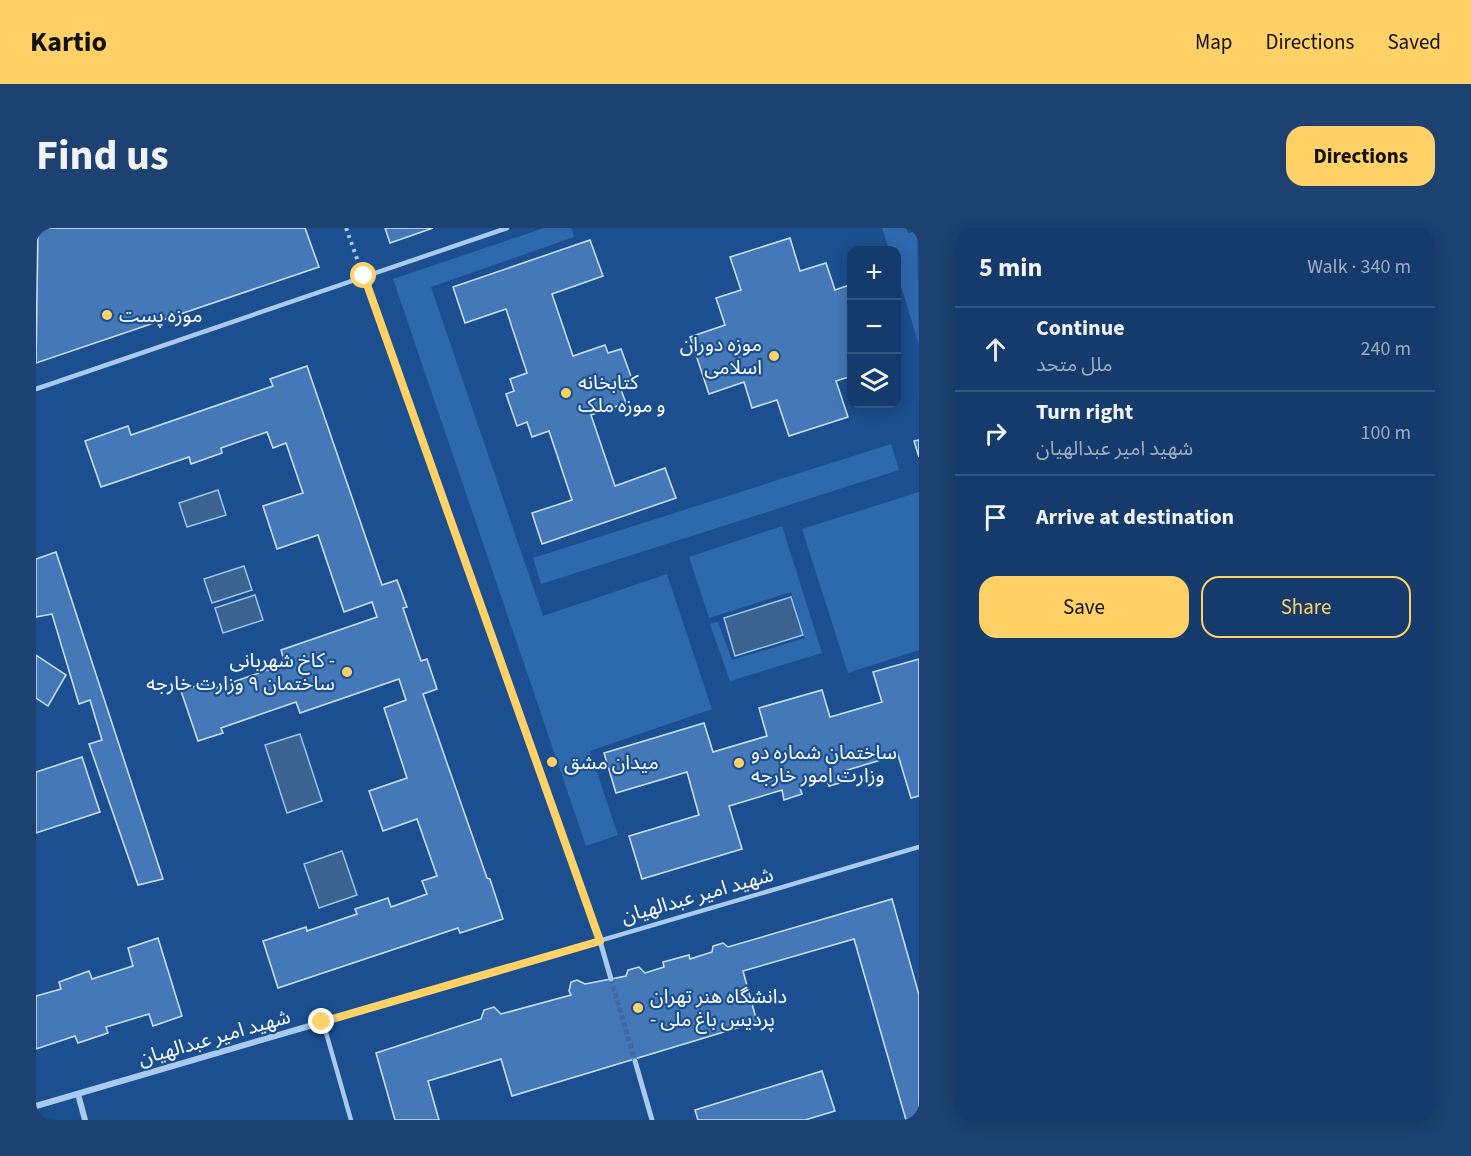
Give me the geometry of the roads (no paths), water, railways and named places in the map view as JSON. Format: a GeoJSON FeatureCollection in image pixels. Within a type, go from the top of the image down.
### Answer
{"type":"FeatureCollection","features":[{"type":"Feature","properties":{"kind":"street"},"geometry":{"type":"LineString","coordinates":[[600,941],[611,979]]}},
{"type":"Feature","properties":{"kind":"street","name":"شهید امیر عبدالهیان"},"geometry":{"type":"LineString","coordinates":[[36,1106],[322,1022]]}},
{"type":"Feature","properties":{"kind":"street"},"geometry":{"type":"LineString","coordinates":[[635,1061],[652,1120]]}},
{"type":"Feature","properties":{"kind":"street"},"geometry":{"type":"LineString","coordinates":[[78,1094],[85,1120]]}},
{"type":"Feature","properties":{"kind":"lane"},"geometry":{"type":"LineString","coordinates":[[36,389],[507,228]]}},
{"type":"Feature","properties":{"kind":"lane"},"geometry":{"type":"LineString","coordinates":[[364,276],[600,941]]}},
{"type":"Feature","properties":{"kind":"lane","name":"شهید امیر عبدالهیان"},"geometry":{"type":"LineString","coordinates":[[322,1022],[919,847]]}},
{"type":"Feature","properties":{"kind":"lane"},"geometry":{"type":"LineString","coordinates":[[322,1022],[351,1120]]}},
{"type":"Feature","properties":{"kind":"tunnel"},"geometry":{"type":"LineString","coordinates":[[611,979],[635,1061]]}},
{"type":"Feature","properties":{"kind":"place","name":"موزه پست"},"geometry":{"type":"Point","coordinates":[107,315]}},
{"type":"Feature","properties":{"kind":"place","name":"موزه دوران اسلامی"},"geometry":{"type":"Point","coordinates":[774,356]}},
{"type":"Feature","properties":{"kind":"place","name":"کتابخانه و موزه ملک"},"geometry":{"type":"Point","coordinates":[566,393]}},
{"type":"Feature","properties":{"kind":"place","name":"کاخ شهربانی - ساختمان ۹ وزارت خارجه"},"geometry":{"type":"Point","coordinates":[347,672]}},
{"type":"Feature","properties":{"kind":"place","name":"میدان مشق"},"geometry":{"type":"Point","coordinates":[552,762]}},
{"type":"Feature","properties":{"kind":"place","name":"ساختمان شماره دو وزارت امور خارجه"},"geometry":{"type":"Point","coordinates":[739,763]}},
{"type":"Feature","properties":{"kind":"place","name":"دانشگاه هنر تهران - پردیس باغ ملی"},"geometry":{"type":"Point","coordinates":[638,1008]}}]}
